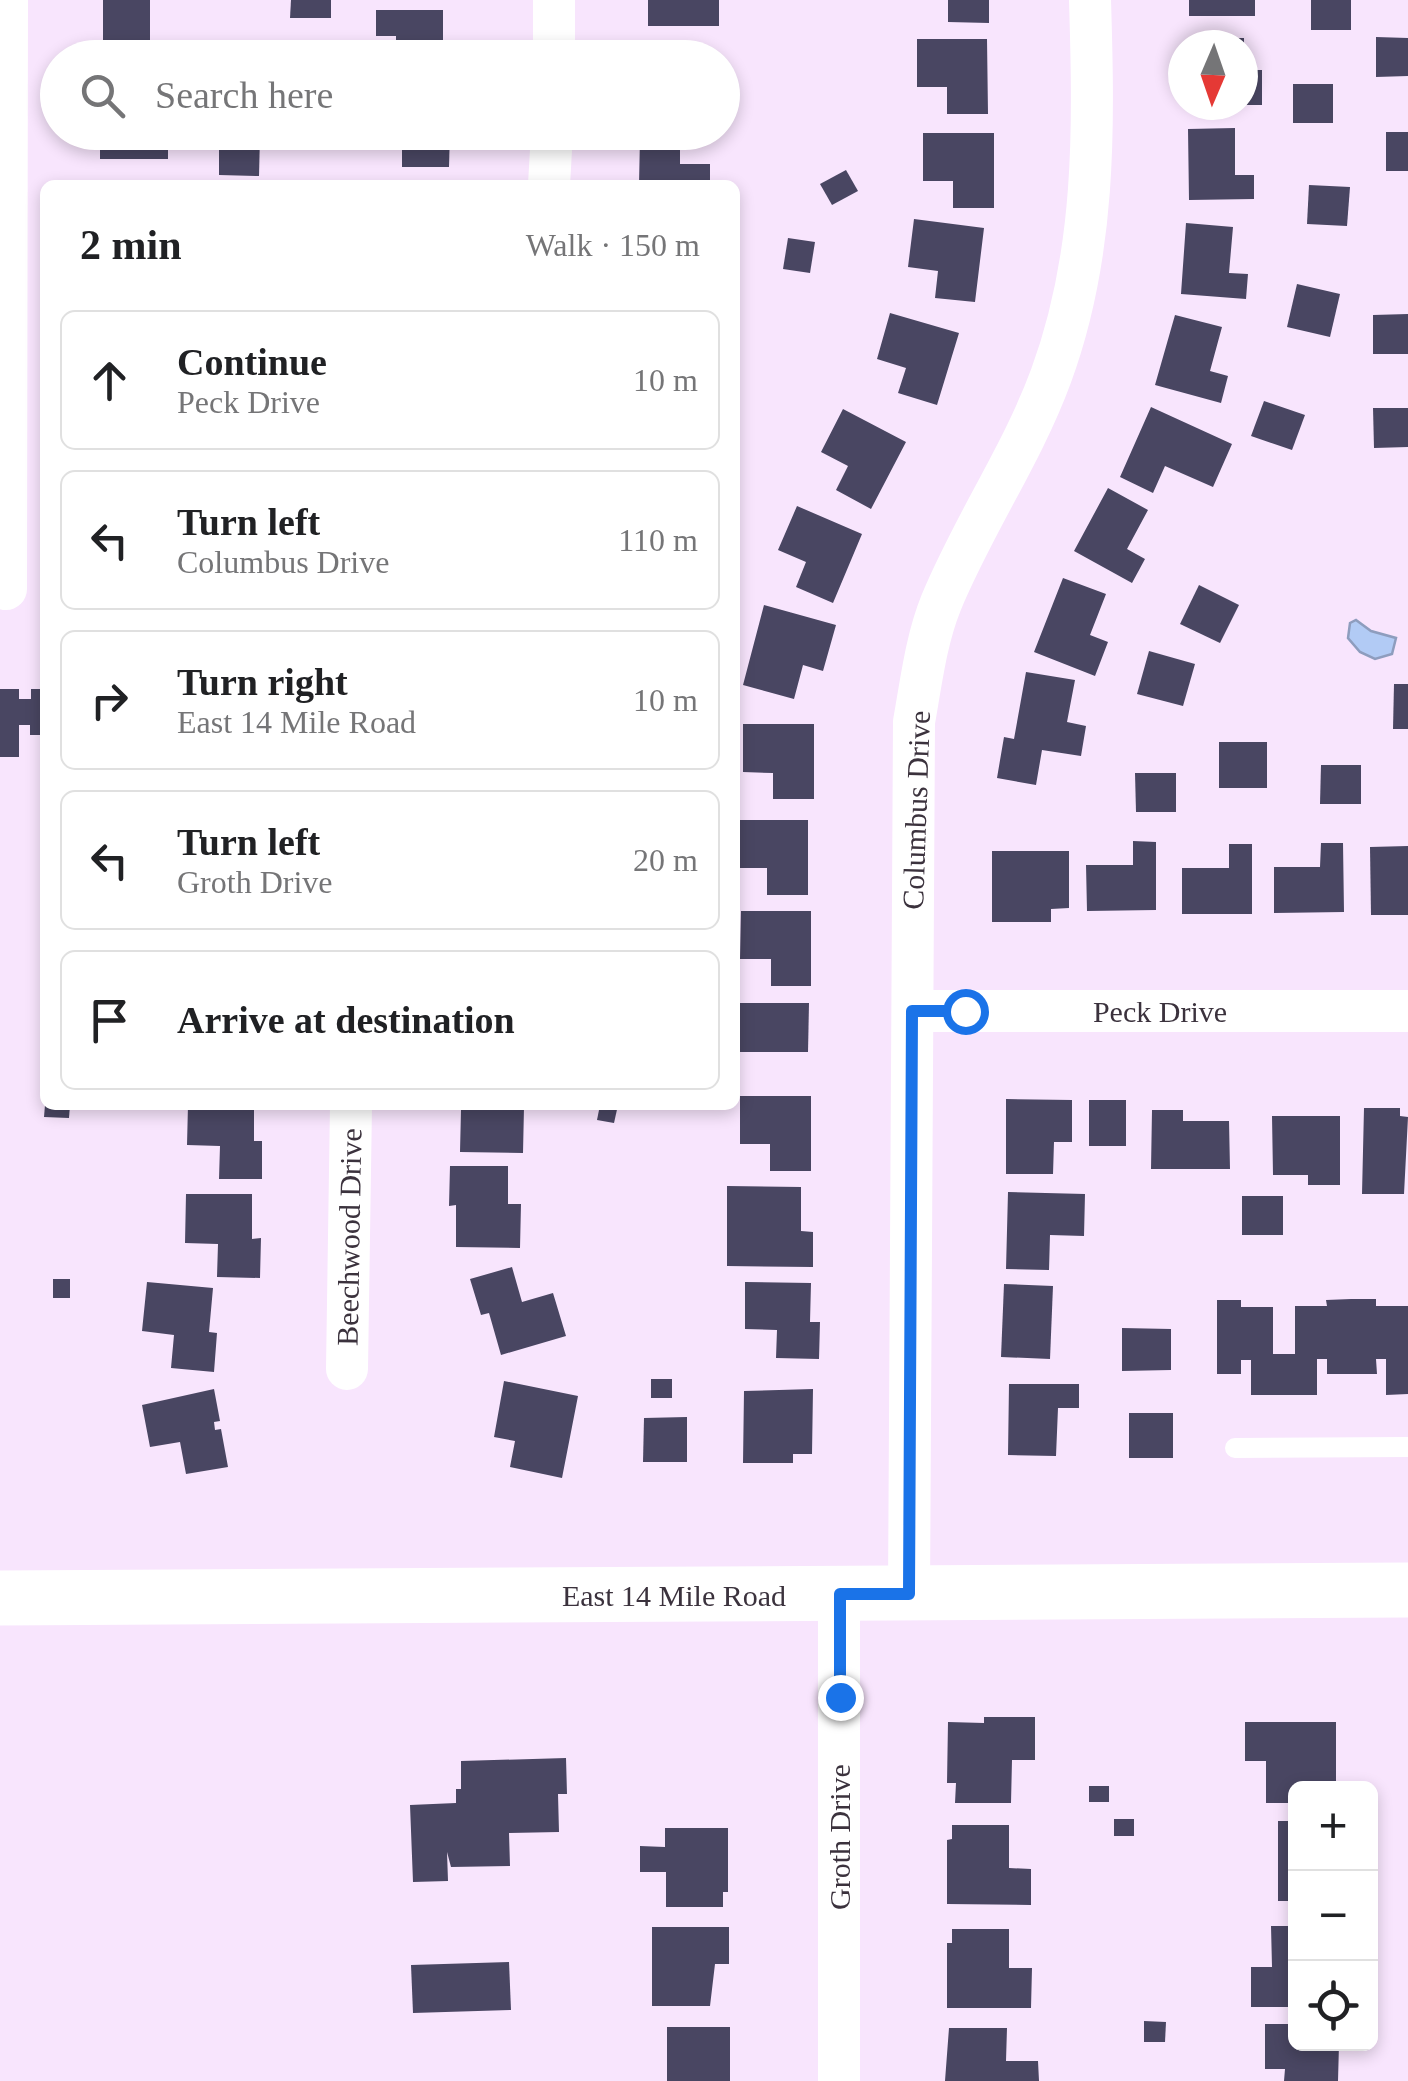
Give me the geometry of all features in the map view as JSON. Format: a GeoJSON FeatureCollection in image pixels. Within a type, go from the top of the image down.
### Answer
{"type":"FeatureCollection","features":[{"type":"Feature","properties":{"kind":"main road","name":"East 14 Mile Road"},"geometry":{"type":"LineString","coordinates":[[0,1598],[1408,1590]]}},
{"type":"Feature","properties":{"kind":"street"},"geometry":{"type":"LineString","coordinates":[[7,0],[4,54],[17,589]]}},
{"type":"Feature","properties":{"kind":"street"},"geometry":{"type":"LineString","coordinates":[[554,0],[554,40]]}},
{"type":"Feature","properties":{"kind":"street","name":"Columbus Drive"},"geometry":{"type":"LineString","coordinates":[[909,1594],[912,775],[918,697],[939,607],[1030,424],[1071,310],[1089,224],[1094,128],[1090,0]]}},
{"type":"Feature","properties":{"kind":"street"},"geometry":{"type":"LineString","coordinates":[[549,180],[551,150]]}},
{"type":"Feature","properties":{"kind":"street","name":"Peck Drive"},"geometry":{"type":"LineString","coordinates":[[912,1011],[1408,1011]]}},
{"type":"Feature","properties":{"kind":"street","name":"Beechwood Drive"},"geometry":{"type":"LineString","coordinates":[[347,1369],[351,1110]]}},
{"type":"Feature","properties":{"kind":"street","name":"Groth Drive"},"geometry":{"type":"LineString","coordinates":[[839,2081],[840,1594]]}},
{"type":"Feature","properties":{"kind":"lane"},"geometry":{"type":"LineString","coordinates":[[1235,1448],[1408,1446]]}},
{"type":"Feature","properties":{"kind":"water"},"geometry":{"type":"Polygon","coordinates":[[[1356,620],[1371,631],[1396,638],[1392,654],[1375,659],[1360,652],[1348,638],[1350,623],[1356,620]]]}},
{"type":"Feature","properties":{"kind":"building"},"geometry":{"type":"Polygon","coordinates":[[[103,0],[150,0],[150,40],[103,40],[103,0]]]}},
{"type":"Feature","properties":{"kind":"building"},"geometry":{"type":"Polygon","coordinates":[[[291,0],[331,0],[331,18],[290,18],[291,0]]]}},
{"type":"Feature","properties":{"kind":"building"},"geometry":{"type":"Polygon","coordinates":[[[648,0],[719,0],[719,26],[648,26],[648,0]]]}},
{"type":"Feature","properties":{"kind":"building"},"geometry":{"type":"Polygon","coordinates":[[[948,0],[989,0],[989,23],[948,22],[948,0]]]}},
{"type":"Feature","properties":{"kind":"building"},"geometry":{"type":"Polygon","coordinates":[[[1189,0],[1255,0],[1255,16],[1189,16],[1189,0]]]}},
{"type":"Feature","properties":{"kind":"building"},"geometry":{"type":"Polygon","coordinates":[[[1311,0],[1351,0],[1351,30],[1311,30],[1311,0]]]}},
{"type":"Feature","properties":{"kind":"building"},"geometry":{"type":"Polygon","coordinates":[[[376,10],[443,10],[443,40],[376,36],[376,10]]]}},
{"type":"Feature","properties":{"kind":"building"},"geometry":{"type":"Polygon","coordinates":[[[1376,37],[1408,38],[1408,76],[1376,77],[1376,37]]]}},
{"type":"Feature","properties":{"kind":"building"},"geometry":{"type":"Polygon","coordinates":[[[917,39],[987,39],[988,114],[947,114],[947,87],[917,87],[917,39]]]}},
{"type":"Feature","properties":{"kind":"building"},"geometry":{"type":"Polygon","coordinates":[[[1258,70],[1262,70],[1262,105],[1258,105],[1258,70]]]}},
{"type":"Feature","properties":{"kind":"building"},"geometry":{"type":"Polygon","coordinates":[[[1293,84],[1333,84],[1333,123],[1293,123],[1293,84]]]}},
{"type":"Feature","properties":{"kind":"building"},"geometry":{"type":"Polygon","coordinates":[[[1235,128],[1235,175],[1254,175],[1254,199],[1189,200],[1188,129],[1235,128]]]}},
{"type":"Feature","properties":{"kind":"building"},"geometry":{"type":"Polygon","coordinates":[[[1386,132],[1408,132],[1408,171],[1386,171],[1386,132]]]}},
{"type":"Feature","properties":{"kind":"building"},"geometry":{"type":"Polygon","coordinates":[[[923,133],[994,133],[994,208],[953,208],[953,181],[923,181],[923,133]]]}},
{"type":"Feature","properties":{"kind":"building"},"geometry":{"type":"Polygon","coordinates":[[[100,150],[168,150],[168,159],[100,159],[100,150]]]}},
{"type":"Feature","properties":{"kind":"building"},"geometry":{"type":"Polygon","coordinates":[[[219,150],[260,150],[259,176],[219,175],[219,150]]]}},
{"type":"Feature","properties":{"kind":"building"},"geometry":{"type":"Polygon","coordinates":[[[402,150],[449,150],[449,167],[402,167],[402,150]]]}},
{"type":"Feature","properties":{"kind":"building"},"geometry":{"type":"Polygon","coordinates":[[[640,150],[680,150],[680,164],[710,164],[710,180],[639,180],[640,150]]]}},
{"type":"Feature","properties":{"kind":"building"},"geometry":{"type":"Polygon","coordinates":[[[846,170],[858,191],[832,205],[820,184],[846,170]]]}},
{"type":"Feature","properties":{"kind":"building"},"geometry":{"type":"Polygon","coordinates":[[[1309,185],[1350,187],[1347,226],[1307,224],[1309,185]]]}},
{"type":"Feature","properties":{"kind":"building"},"geometry":{"type":"Polygon","coordinates":[[[914,219],[984,228],[975,302],[935,298],[938,271],[908,267],[914,219]]]}},
{"type":"Feature","properties":{"kind":"building"},"geometry":{"type":"Polygon","coordinates":[[[1186,223],[1233,227],[1229,273],[1248,274],[1246,299],[1181,294],[1186,223]]]}},
{"type":"Feature","properties":{"kind":"building"},"geometry":{"type":"Polygon","coordinates":[[[788,238],[815,242],[810,273],[783,269],[788,238]]]}},
{"type":"Feature","properties":{"kind":"building"},"geometry":{"type":"Polygon","coordinates":[[[1297,284],[1340,294],[1330,337],[1287,327],[1297,284]]]}},
{"type":"Feature","properties":{"kind":"building"},"geometry":{"type":"Polygon","coordinates":[[[890,313],[959,333],[937,405],[898,393],[906,368],[877,359],[890,313]]]}},
{"type":"Feature","properties":{"kind":"building"},"geometry":{"type":"Polygon","coordinates":[[[1408,314],[1408,354],[1373,354],[1373,315],[1408,314]]]}},
{"type":"Feature","properties":{"kind":"building"},"geometry":{"type":"Polygon","coordinates":[[[1175,315],[1222,327],[1210,371],[1228,376],[1221,403],[1155,385],[1175,315]]]}},
{"type":"Feature","properties":{"kind":"building"},"geometry":{"type":"Polygon","coordinates":[[[1264,401],[1305,415],[1292,450],[1251,436],[1264,401]]]}},
{"type":"Feature","properties":{"kind":"building"},"geometry":{"type":"Polygon","coordinates":[[[1151,407],[1232,444],[1213,487],[1165,466],[1153,493],[1120,477],[1151,407]]]}},
{"type":"Feature","properties":{"kind":"building"},"geometry":{"type":"Polygon","coordinates":[[[1373,408],[1408,408],[1408,447],[1374,448],[1373,408]]]}},
{"type":"Feature","properties":{"kind":"building"},"geometry":{"type":"Polygon","coordinates":[[[843,409],[906,442],[871,509],[836,490],[848,466],[821,452],[843,409]]]}},
{"type":"Feature","properties":{"kind":"building"},"geometry":{"type":"Polygon","coordinates":[[[1108,488],[1148,510],[1127,549],[1145,559],[1132,583],[1074,551],[1108,488]]]}},
{"type":"Feature","properties":{"kind":"building"},"geometry":{"type":"Polygon","coordinates":[[[797,506],[862,534],[833,603],[796,587],[806,562],[778,550],[797,506]]]}},
{"type":"Feature","properties":{"kind":"building"},"geometry":{"type":"Polygon","coordinates":[[[1063,578],[1106,594],[1090,635],[1108,642],[1095,676],[1034,652],[1063,578]]]}},
{"type":"Feature","properties":{"kind":"building"},"geometry":{"type":"Polygon","coordinates":[[[1199,585],[1239,605],[1220,643],[1180,624],[1199,585]]]}},
{"type":"Feature","properties":{"kind":"building"},"geometry":{"type":"Polygon","coordinates":[[[764,605],[836,625],[823,671],[803,665],[794,699],[743,685],[764,605]]]}},
{"type":"Feature","properties":{"kind":"building"},"geometry":{"type":"Polygon","coordinates":[[[1149,651],[1195,664],[1183,706],[1137,694],[1149,651]]]}},
{"type":"Feature","properties":{"kind":"building"},"geometry":{"type":"Polygon","coordinates":[[[1026,672],[1075,680],[1067,722],[1086,726],[1081,756],[1042,750],[1036,785],[997,778],[1004,737],[1014,739],[1026,672]]]}},
{"type":"Feature","properties":{"kind":"building"},"geometry":{"type":"Polygon","coordinates":[[[1394,684],[1408,684],[1408,729],[1393,729],[1394,684]]]}},
{"type":"Feature","properties":{"kind":"building"},"geometry":{"type":"Polygon","coordinates":[[[0,689],[19,689],[19,699],[31,699],[31,689],[40,689],[40,735],[30,735],[30,725],[19,725],[19,757],[0,757],[0,689]]]}},
{"type":"Feature","properties":{"kind":"building"},"geometry":{"type":"Polygon","coordinates":[[[743,724],[814,724],[814,799],[773,799],[773,773],[743,772],[743,724]]]}},
{"type":"Feature","properties":{"kind":"building"},"geometry":{"type":"Polygon","coordinates":[[[1219,742],[1267,742],[1267,788],[1219,788],[1219,742]]]}},
{"type":"Feature","properties":{"kind":"building"},"geometry":{"type":"Polygon","coordinates":[[[1321,765],[1361,765],[1361,804],[1320,804],[1321,765]]]}},
{"type":"Feature","properties":{"kind":"building"},"geometry":{"type":"Polygon","coordinates":[[[1135,773],[1176,773],[1176,812],[1136,812],[1135,773]]]}},
{"type":"Feature","properties":{"kind":"building"},"geometry":{"type":"Polygon","coordinates":[[[740,820],[808,820],[808,895],[767,895],[767,868],[740,868],[740,820]]]}},
{"type":"Feature","properties":{"kind":"building"},"geometry":{"type":"Polygon","coordinates":[[[1133,841],[1156,842],[1156,910],[1087,911],[1086,865],[1133,865],[1133,841]]]}},
{"type":"Feature","properties":{"kind":"building"},"geometry":{"type":"Polygon","coordinates":[[[1321,843],[1343,843],[1344,912],[1274,913],[1274,867],[1320,867],[1321,843]]]}},
{"type":"Feature","properties":{"kind":"building"},"geometry":{"type":"Polygon","coordinates":[[[1229,844],[1252,844],[1252,914],[1182,914],[1182,868],[1229,868],[1229,844]]]}},
{"type":"Feature","properties":{"kind":"building"},"geometry":{"type":"Polygon","coordinates":[[[1408,846],[1408,915],[1371,915],[1370,847],[1408,846]]]}},
{"type":"Feature","properties":{"kind":"building"},"geometry":{"type":"Polygon","coordinates":[[[992,851],[1069,851],[1069,908],[1051,909],[1051,922],[992,922],[992,851]]]}},
{"type":"Feature","properties":{"kind":"building"},"geometry":{"type":"Polygon","coordinates":[[[741,911],[811,911],[811,986],[771,986],[771,959],[740,959],[741,911]]]}},
{"type":"Feature","properties":{"kind":"building"},"geometry":{"type":"Polygon","coordinates":[[[740,1003],[809,1003],[808,1052],[740,1052],[740,1003]]]}},
{"type":"Feature","properties":{"kind":"building"},"geometry":{"type":"Polygon","coordinates":[[[740,1096],[811,1096],[811,1171],[770,1171],[770,1144],[740,1144],[740,1096]]]}},
{"type":"Feature","properties":{"kind":"building"},"geometry":{"type":"Polygon","coordinates":[[[1006,1099],[1072,1100],[1072,1142],[1054,1142],[1053,1174],[1006,1174],[1006,1099]]]}},
{"type":"Feature","properties":{"kind":"building"},"geometry":{"type":"Polygon","coordinates":[[[1089,1100],[1126,1100],[1126,1146],[1089,1146],[1089,1100]]]}},
{"type":"Feature","properties":{"kind":"building"},"geometry":{"type":"Polygon","coordinates":[[[1364,1108],[1400,1108],[1400,1116],[1408,1117],[1404,1194],[1362,1194],[1364,1108]]]}},
{"type":"Feature","properties":{"kind":"building"},"geometry":{"type":"Polygon","coordinates":[[[45,1110],[70,1110],[69,1118],[44,1117],[45,1110]]]}},
{"type":"Feature","properties":{"kind":"building"},"geometry":{"type":"Polygon","coordinates":[[[188,1110],[254,1110],[254,1141],[262,1141],[262,1179],[219,1179],[220,1146],[187,1145],[188,1110]]]}},
{"type":"Feature","properties":{"kind":"building"},"geometry":{"type":"Polygon","coordinates":[[[461,1110],[524,1110],[523,1153],[460,1152],[461,1110]]]}},
{"type":"Feature","properties":{"kind":"building"},"geometry":{"type":"Polygon","coordinates":[[[599,1110],[617,1110],[614,1123],[597,1120],[599,1110]]]}},
{"type":"Feature","properties":{"kind":"building"},"geometry":{"type":"Polygon","coordinates":[[[1152,1110],[1183,1110],[1183,1121],[1229,1121],[1230,1169],[1151,1169],[1152,1110]]]}},
{"type":"Feature","properties":{"kind":"building"},"geometry":{"type":"Polygon","coordinates":[[[1272,1116],[1340,1116],[1340,1185],[1308,1185],[1308,1175],[1273,1175],[1272,1116]]]}},
{"type":"Feature","properties":{"kind":"building"},"geometry":{"type":"Polygon","coordinates":[[[450,1166],[508,1166],[508,1204],[521,1204],[520,1248],[456,1247],[456,1205],[449,1206],[450,1166]]]}},
{"type":"Feature","properties":{"kind":"building"},"geometry":{"type":"Polygon","coordinates":[[[727,1186],[801,1187],[801,1231],[813,1232],[813,1267],[727,1266],[727,1186]]]}},
{"type":"Feature","properties":{"kind":"building"},"geometry":{"type":"Polygon","coordinates":[[[1008,1192],[1085,1194],[1084,1236],[1050,1235],[1049,1270],[1006,1269],[1008,1192]]]}},
{"type":"Feature","properties":{"kind":"building"},"geometry":{"type":"Polygon","coordinates":[[[186,1194],[252,1194],[252,1239],[261,1238],[260,1278],[217,1277],[218,1244],[185,1243],[186,1194]]]}},
{"type":"Feature","properties":{"kind":"building"},"geometry":{"type":"Polygon","coordinates":[[[1242,1196],[1283,1196],[1283,1235],[1242,1235],[1242,1196]]]}},
{"type":"Feature","properties":{"kind":"building"},"geometry":{"type":"Polygon","coordinates":[[[512,1267],[522,1302],[553,1293],[566,1336],[501,1355],[489,1313],[481,1315],[470,1279],[512,1267]]]}},
{"type":"Feature","properties":{"kind":"building"},"geometry":{"type":"Polygon","coordinates":[[[53,1279],[70,1279],[70,1298],[53,1298],[53,1279]]]}},
{"type":"Feature","properties":{"kind":"building"},"geometry":{"type":"Polygon","coordinates":[[[147,1282],[213,1288],[209,1332],[217,1333],[214,1372],[171,1368],[174,1335],[142,1331],[147,1282]]]}},
{"type":"Feature","properties":{"kind":"building"},"geometry":{"type":"Polygon","coordinates":[[[745,1282],[811,1283],[810,1322],[820,1322],[819,1359],[776,1358],[777,1330],[745,1329],[745,1282]]]}},
{"type":"Feature","properties":{"kind":"building"},"geometry":{"type":"Polygon","coordinates":[[[1004,1284],[1053,1286],[1050,1359],[1001,1357],[1004,1284]]]}},
{"type":"Feature","properties":{"kind":"building"},"geometry":{"type":"Polygon","coordinates":[[[1376,1299],[1376,1306],[1408,1306],[1408,1394],[1386,1395],[1386,1359],[1376,1359],[1377,1374],[1327,1374],[1327,1359],[1317,1359],[1317,1395],[1251,1395],[1251,1360],[1241,1360],[1241,1374],[1217,1374],[1217,1300],[1241,1300],[1241,1307],[1273,1307],[1273,1354],[1295,1354],[1295,1306],[1327,1306],[1326,1300],[1376,1299]]]}},
{"type":"Feature","properties":{"kind":"building"},"geometry":{"type":"Polygon","coordinates":[[[1122,1328],[1171,1329],[1171,1370],[1122,1371],[1122,1328]]]}},
{"type":"Feature","properties":{"kind":"building"},"geometry":{"type":"Polygon","coordinates":[[[651,1379],[672,1379],[672,1398],[651,1398],[651,1379]]]}},
{"type":"Feature","properties":{"kind":"building"},"geometry":{"type":"Polygon","coordinates":[[[504,1381],[578,1396],[562,1478],[510,1467],[515,1441],[494,1437],[504,1381]]]}},
{"type":"Feature","properties":{"kind":"building"},"geometry":{"type":"Polygon","coordinates":[[[1009,1384],[1079,1384],[1079,1408],[1058,1408],[1056,1456],[1008,1455],[1009,1384]]]}},
{"type":"Feature","properties":{"kind":"building"},"geometry":{"type":"Polygon","coordinates":[[[214,1389],[220,1421],[214,1422],[215,1430],[221,1429],[228,1467],[186,1474],[180,1442],[150,1447],[142,1405],[214,1389]]]}},
{"type":"Feature","properties":{"kind":"building"},"geometry":{"type":"Polygon","coordinates":[[[813,1389],[812,1454],[793,1454],[793,1463],[743,1463],[744,1391],[813,1389]]]}},
{"type":"Feature","properties":{"kind":"building"},"geometry":{"type":"Polygon","coordinates":[[[1129,1413],[1173,1413],[1173,1458],[1129,1458],[1129,1413]]]}},
{"type":"Feature","properties":{"kind":"building"},"geometry":{"type":"Polygon","coordinates":[[[687,1417],[687,1462],[643,1462],[644,1418],[687,1417]]]}},
{"type":"Feature","properties":{"kind":"building"},"geometry":{"type":"Polygon","coordinates":[[[984,1717],[1035,1717],[1035,1760],[1012,1760],[1011,1803],[955,1803],[956,1783],[947,1783],[948,1722],[984,1723],[984,1717]]]}},
{"type":"Feature","properties":{"kind":"building"},"geometry":{"type":"Polygon","coordinates":[[[1245,1722],[1336,1722],[1336,1781],[1288,1781],[1288,1803],[1266,1803],[1266,1761],[1245,1761],[1245,1722]]]}},
{"type":"Feature","properties":{"kind":"building"},"geometry":{"type":"Polygon","coordinates":[[[566,1758],[567,1794],[558,1794],[559,1832],[509,1833],[510,1866],[451,1867],[447,1852],[448,1881],[413,1882],[410,1805],[456,1803],[456,1789],[461,1789],[461,1761],[566,1758]]]}},
{"type":"Feature","properties":{"kind":"building"},"geometry":{"type":"Polygon","coordinates":[[[1089,1786],[1109,1786],[1109,1802],[1089,1802],[1089,1786]]]}},
{"type":"Feature","properties":{"kind":"building"},"geometry":{"type":"Polygon","coordinates":[[[1114,1819],[1134,1819],[1134,1836],[1114,1836],[1114,1819]]]}},
{"type":"Feature","properties":{"kind":"building"},"geometry":{"type":"Polygon","coordinates":[[[1278,1821],[1288,1821],[1288,1901],[1278,1901],[1278,1821]]]}},
{"type":"Feature","properties":{"kind":"building"},"geometry":{"type":"Polygon","coordinates":[[[952,1825],[1009,1825],[1009,1868],[1031,1869],[1031,1905],[947,1904],[947,1840],[952,1839],[952,1825]]]}},
{"type":"Feature","properties":{"kind":"building"},"geometry":{"type":"Polygon","coordinates":[[[665,1828],[728,1828],[728,1892],[723,1892],[723,1907],[666,1907],[666,1872],[640,1872],[640,1846],[665,1847],[665,1828]]]}},
{"type":"Feature","properties":{"kind":"building"},"geometry":{"type":"Polygon","coordinates":[[[1271,1926],[1288,1926],[1288,2007],[1251,2007],[1251,1967],[1272,1967],[1271,1926]]]}},
{"type":"Feature","properties":{"kind":"building"},"geometry":{"type":"Polygon","coordinates":[[[652,1927],[729,1927],[729,1964],[715,1964],[710,2006],[652,2006],[652,1927]]]}},
{"type":"Feature","properties":{"kind":"building"},"geometry":{"type":"Polygon","coordinates":[[[952,1929],[1009,1929],[1009,1968],[1032,1968],[1031,2008],[947,2008],[947,1943],[952,1943],[952,1929]]]}},
{"type":"Feature","properties":{"kind":"building"},"geometry":{"type":"Polygon","coordinates":[[[509,1962],[511,2010],[413,2013],[411,1965],[509,1962]]]}},
{"type":"Feature","properties":{"kind":"building"},"geometry":{"type":"Polygon","coordinates":[[[1144,2021],[1166,2022],[1165,2042],[1144,2042],[1144,2021]]]}},
{"type":"Feature","properties":{"kind":"building"},"geometry":{"type":"Polygon","coordinates":[[[1265,2024],[1288,2024],[1288,2051],[1339,2051],[1338,2081],[1284,2081],[1285,2069],[1265,2069],[1265,2024]]]}},
{"type":"Feature","properties":{"kind":"building"},"geometry":{"type":"Polygon","coordinates":[[[667,2027],[730,2027],[730,2081],[667,2081],[667,2027]]]}},
{"type":"Feature","properties":{"kind":"building"},"geometry":{"type":"Polygon","coordinates":[[[949,2028],[1007,2028],[1006,2061],[1038,2061],[1039,2081],[945,2081],[949,2028]]]}},
{"type":"Feature","properties":{"kind":"route"},"geometry":{"type":"LineString","coordinates":[[840,1697],[840,1594],[909,1594],[912,1011],[965,1011]]}}]}
